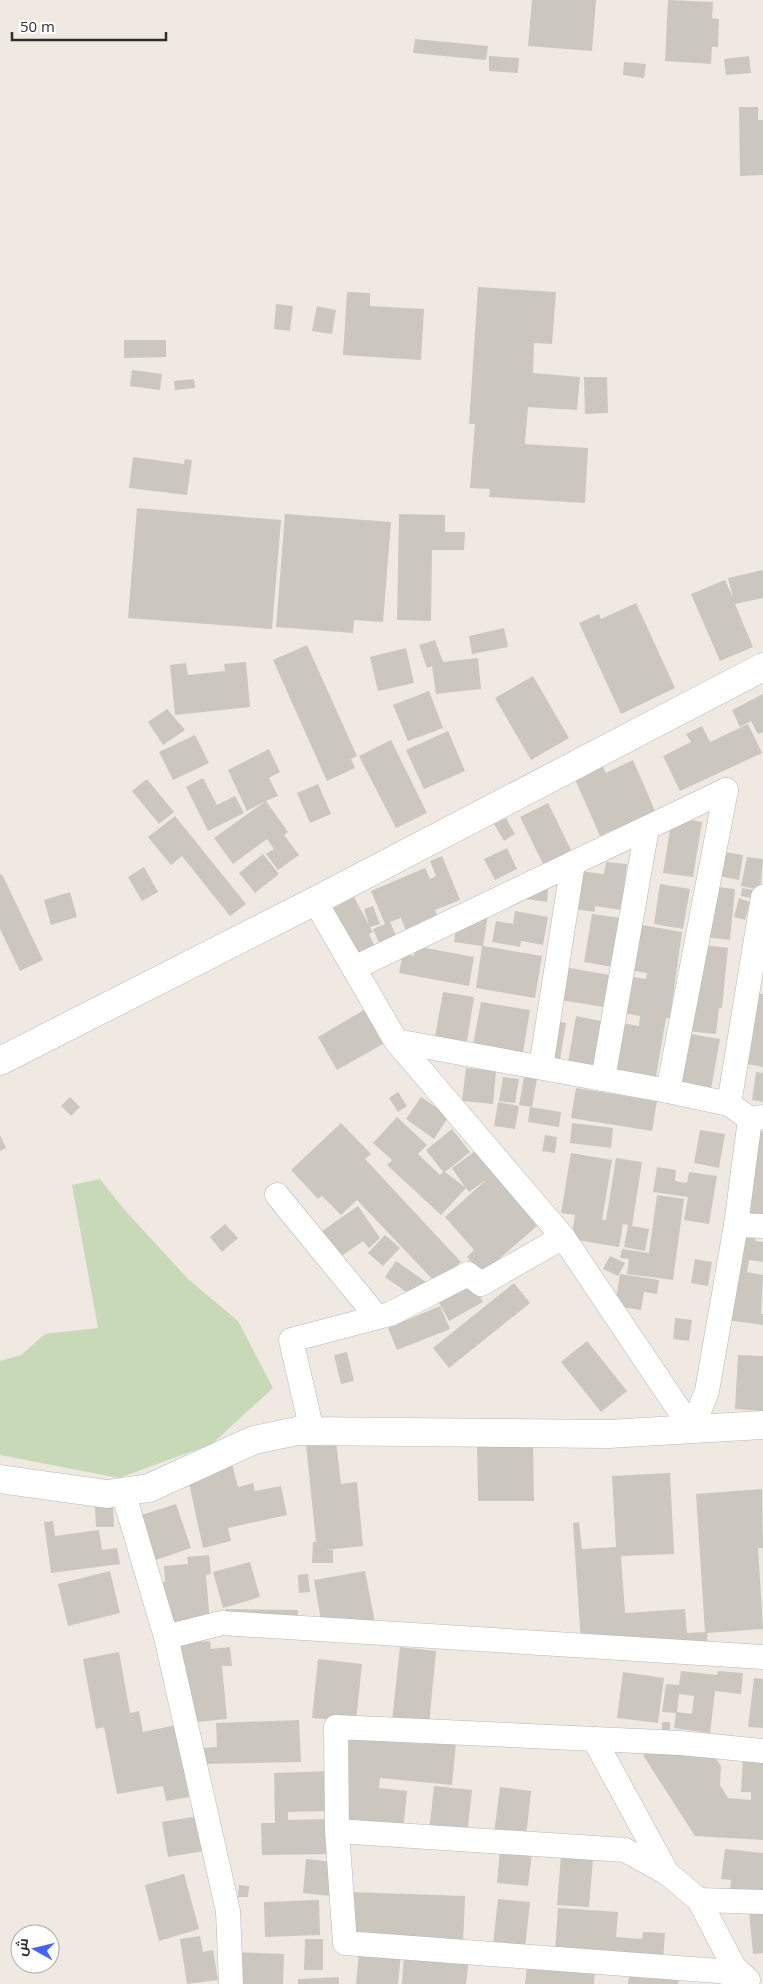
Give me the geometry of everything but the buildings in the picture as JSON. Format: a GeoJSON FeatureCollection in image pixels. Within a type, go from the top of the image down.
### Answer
{"type":"FeatureCollection","features":[{"type":"Feature","properties":{"kind":"main road"},"geometry":{"type":"LineString","coordinates":[[0,1061],[315,902],[763,667]]}},
{"type":"Feature","properties":{"kind":"main road"},"geometry":{"type":"LineString","coordinates":[[0,1479],[107,1494],[149,1488],[254,1440],[297,1432],[608,1434],[763,1426]]}},
{"type":"Feature","properties":{"kind":"street"},"geometry":{"type":"LineString","coordinates":[[354,968],[726,790],[668,1090]]}},
{"type":"Feature","properties":{"kind":"street"},"geometry":{"type":"LineString","coordinates":[[603,1079],[647,828]]}},
{"type":"Feature","properties":{"kind":"street"},"geometry":{"type":"LineString","coordinates":[[541,1067],[573,863]]}},
{"type":"Feature","properties":{"kind":"street"},"geometry":{"type":"LineString","coordinates":[[730,1104],[763,897]]}},
{"type":"Feature","properties":{"kind":"street"},"geometry":{"type":"LineString","coordinates":[[315,902],[396,1041],[563,1237],[692,1429]]}},
{"type":"Feature","properties":{"kind":"street"},"geometry":{"type":"LineString","coordinates":[[396,1041],[668,1090],[730,1104],[757,1118],[707,1391],[692,1429]]}},
{"type":"Feature","properties":{"kind":"street"},"geometry":{"type":"LineString","coordinates":[[277,1196],[377,1318]]}},
{"type":"Feature","properties":{"kind":"street"},"geometry":{"type":"LineString","coordinates":[[736,1225],[763,1226]]}},
{"type":"Feature","properties":{"kind":"street"},"geometry":{"type":"LineString","coordinates":[[312,1431],[291,1340],[390,1314],[468,1274],[481,1284],[563,1237]]}},
{"type":"Feature","properties":{"kind":"street"},"geometry":{"type":"LineString","coordinates":[[123,1492],[166,1637],[228,1911],[231,1984]]}},
{"type":"Feature","properties":{"kind":"street"},"geometry":{"type":"LineString","coordinates":[[166,1637],[222,1623],[763,1657]]}},
{"type":"Feature","properties":{"kind":"street"},"geometry":{"type":"LineString","coordinates":[[747,1979],[718,1971],[345,1943],[337,1831],[336,1727],[681,1743],[763,1751]]}},
{"type":"Feature","properties":{"kind":"street"},"geometry":{"type":"LineString","coordinates":[[594,1739],[667,1873]]}},
{"type":"Feature","properties":{"kind":"street"},"geometry":{"type":"LineString","coordinates":[[337,1831],[625,1850],[667,1873],[700,1900],[734,1967],[747,1979]]}},
{"type":"Feature","properties":{"kind":"street"},"geometry":{"type":"LineString","coordinates":[[700,1900],[763,1902]]}},
{"type":"Feature","properties":{"kind":"green space"},"geometry":{"type":"Polygon","coordinates":[[[100,1179],[122,1207],[188,1279],[238,1321],[273,1388],[212,1444],[119,1478],[0,1455],[0,1361],[21,1355],[45,1334],[98,1328],[72,1185],[100,1179]]]}}]}
